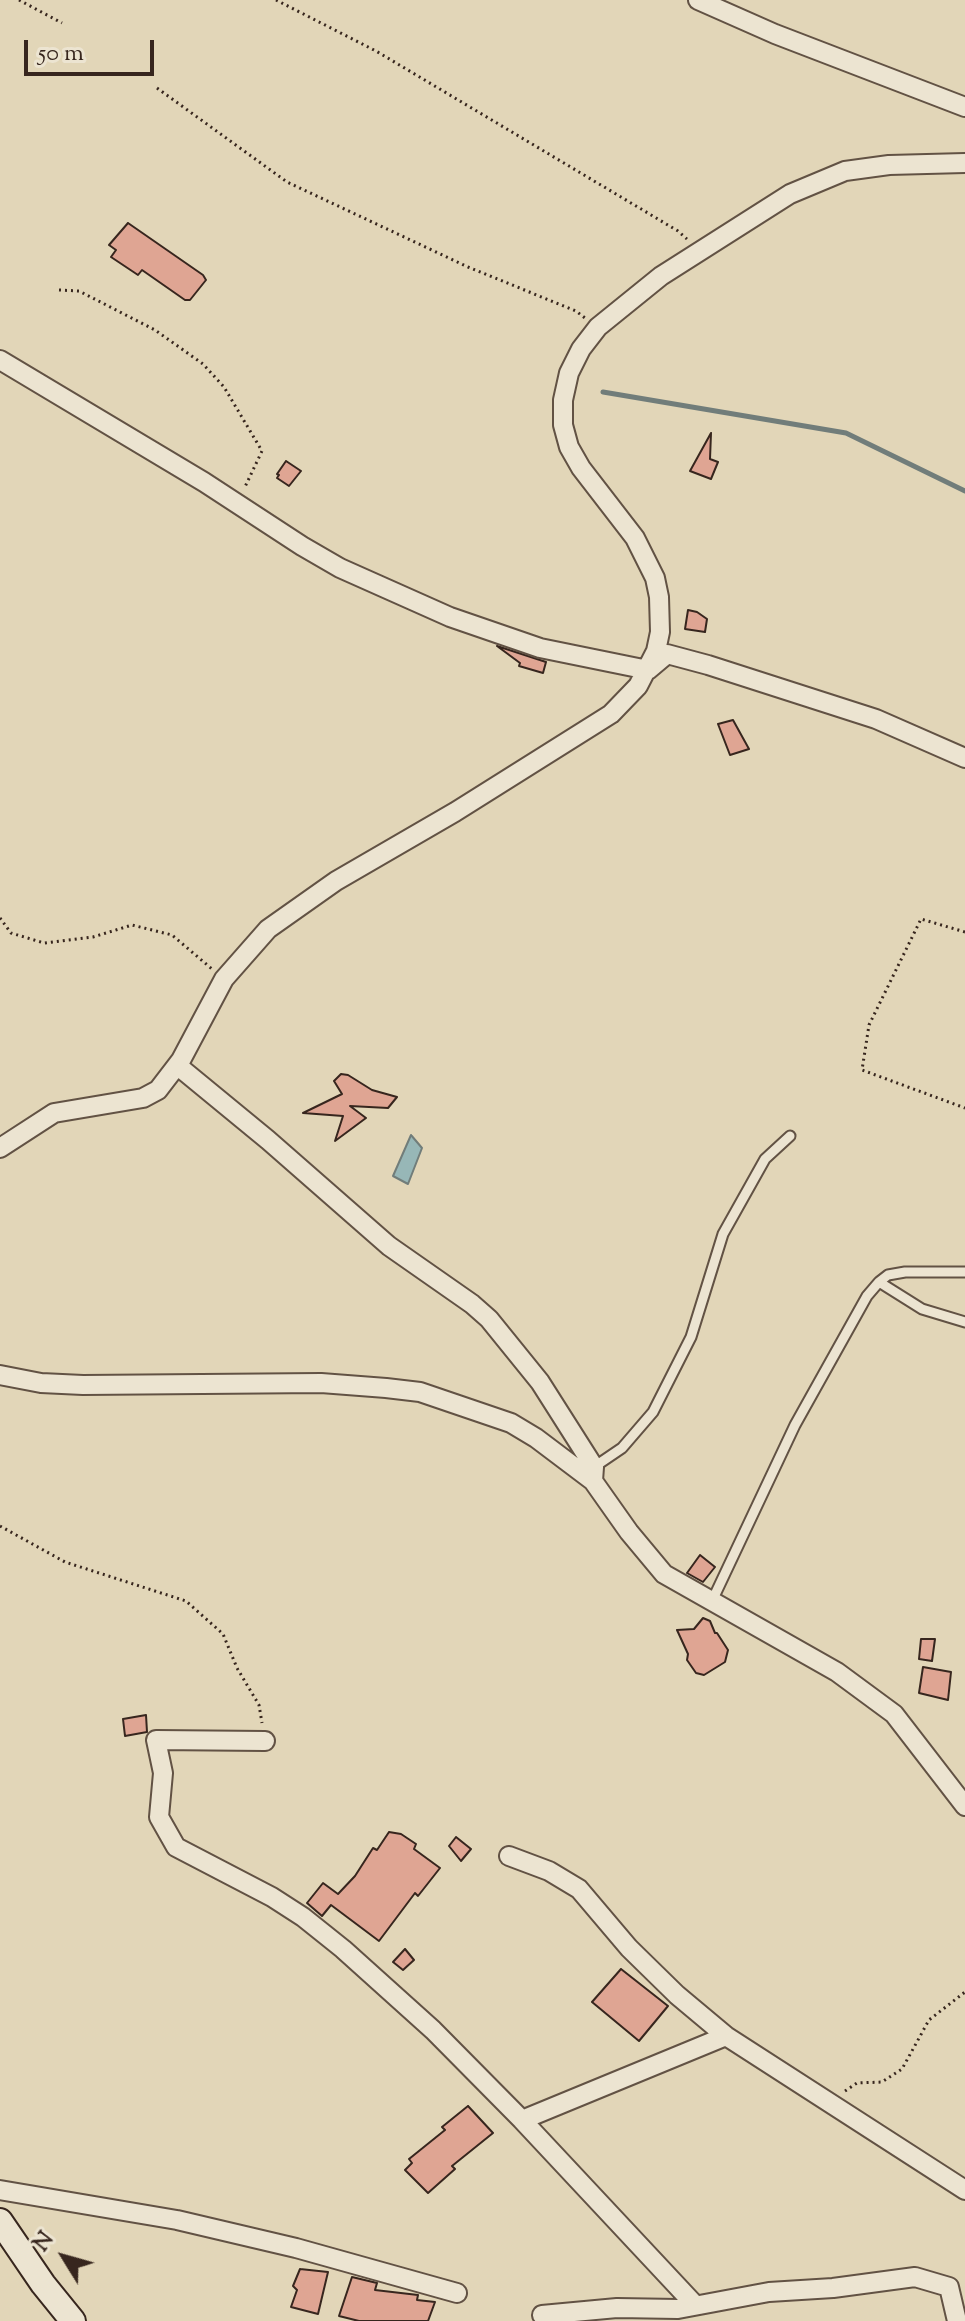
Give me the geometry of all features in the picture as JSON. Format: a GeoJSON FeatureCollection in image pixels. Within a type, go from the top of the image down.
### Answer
{"type":"FeatureCollection","features":[{"type":"Feature","properties":{"kind":"street"},"geometry":{"type":"LineString","coordinates":[[698,0],[775,34],[965,107]]}},
{"type":"Feature","properties":{"kind":"street"},"geometry":{"type":"LineString","coordinates":[[0,1148],[54,1113],[143,1098],[158,1090],[178,1066],[224,979],[268,929],[336,881],[455,812],[611,714],[638,686],[648,670],[660,632],[655,578],[635,538],[581,468],[569,447],[563,425],[563,400],[569,373],[581,349],[598,327],[661,276],[790,194],[845,171],[889,165],[965,163]]}},
{"type":"Feature","properties":{"kind":"street"},"geometry":{"type":"LineString","coordinates":[[0,360],[340,568],[450,617],[540,648],[648,670]]}},
{"type":"Feature","properties":{"kind":"street"},"geometry":{"type":"LineString","coordinates":[[648,670],[667,654],[876,719],[965,758]]}},
{"type":"Feature","properties":{"kind":"street"},"geometry":{"type":"LineString","coordinates":[[178,1066],[389,1246],[489,1319],[540,1382],[638,1545],[664,1574],[837,1672],[875,1699],[894,1714],[965,1806]]}},
{"type":"Feature","properties":{"kind":"street"},"geometry":{"type":"LineString","coordinates":[[0,1375],[41,1383],[83,1385],[321,1383],[420,1392],[511,1423],[594,1474]]}},
{"type":"Feature","properties":{"kind":"street"},"geometry":{"type":"LineString","coordinates":[[265,1741],[156,1740],[163,1773],[159,1817],[176,1847],[272,1897],[303,1917],[433,2030],[695,2305]]}},
{"type":"Feature","properties":{"kind":"street"},"geometry":{"type":"LineString","coordinates":[[509,1856],[556,1874],[579,1889],[652,1971],[726,2036],[965,2190]]}},
{"type":"Feature","properties":{"kind":"street"},"geometry":{"type":"LineString","coordinates":[[522,2120],[726,2036]]}},
{"type":"Feature","properties":{"kind":"street"},"geometry":{"type":"LineString","coordinates":[[0,2190],[177,2220],[296,2248],[457,2293]]}},
{"type":"Feature","properties":{"kind":"street"},"geometry":{"type":"LineString","coordinates":[[0,2221],[43,2284],[73,2321]]}},
{"type":"Feature","properties":{"kind":"street"},"geometry":{"type":"LineString","coordinates":[[542,2315],[617,2308],[678,2309],[769,2292],[833,2288],[915,2277],[949,2287],[957,2321]]}},
{"type":"Feature","properties":{"kind":"lane"},"geometry":{"type":"LineString","coordinates":[[594,1474],[653,1412],[691,1337],[723,1234],[765,1159],[790,1136]]}},
{"type":"Feature","properties":{"kind":"lane"},"geometry":{"type":"LineString","coordinates":[[712,1601],[795,1425],[867,1296],[888,1275],[965,1272]]}},
{"type":"Feature","properties":{"kind":"lane"},"geometry":{"type":"LineString","coordinates":[[879,1282],[922,1309],[965,1322]]}},
{"type":"Feature","properties":{"kind":"path"},"geometry":{"type":"LineString","coordinates":[[19,0],[62,23]]}},
{"type":"Feature","properties":{"kind":"path"},"geometry":{"type":"LineString","coordinates":[[276,0],[376,51],[678,231],[700,250]]}},
{"type":"Feature","properties":{"kind":"path"},"geometry":{"type":"LineString","coordinates":[[157,88],[287,182],[468,267],[576,311],[598,327]]}},
{"type":"Feature","properties":{"kind":"path"},"geometry":{"type":"LineString","coordinates":[[59,290],[79,291],[155,330],[203,364],[224,387],[262,451],[238,504]]}},
{"type":"Feature","properties":{"kind":"path"},"geometry":{"type":"LineString","coordinates":[[0,918],[11,933],[44,943],[93,937],[132,925],[172,935],[224,979]]}},
{"type":"Feature","properties":{"kind":"path"},"geometry":{"type":"LineString","coordinates":[[965,932],[921,919],[869,1025],[862,1070],[965,1108]]}},
{"type":"Feature","properties":{"kind":"path"},"geometry":{"type":"LineString","coordinates":[[0,1526],[65,1562],[186,1601],[223,1634],[237,1668],[259,1705],[265,1741]]}},
{"type":"Feature","properties":{"kind":"path"},"geometry":{"type":"LineString","coordinates":[[829,2102],[857,2083],[882,2082],[902,2069],[929,2020],[965,1992]]}},
{"type":"Feature","properties":{"kind":"water"},"geometry":{"type":"Polygon","coordinates":[[[411,1135],[422,1148],[408,1184],[393,1176],[411,1135]]]}},
{"type":"Feature","properties":{"kind":"building"},"geometry":{"type":"Polygon","coordinates":[[[128,223],[203,275],[206,280],[190,300],[185,300],[142,270],[138,275],[111,257],[116,250],[109,245],[128,223]]]}},
{"type":"Feature","properties":{"kind":"building"},"geometry":{"type":"Polygon","coordinates":[[[711,433],[710,459],[718,462],[711,479],[690,471],[711,433]]]}},
{"type":"Feature","properties":{"kind":"building"},"geometry":{"type":"Polygon","coordinates":[[[286,461],[301,471],[289,486],[277,478],[286,461]]]}},
{"type":"Feature","properties":{"kind":"building"},"geometry":{"type":"Polygon","coordinates":[[[688,610],[707,619],[705,632],[685,629],[688,610]]]}},
{"type":"Feature","properties":{"kind":"building"},"geometry":{"type":"Polygon","coordinates":[[[497,646],[546,662],[543,673],[519,666],[520,663],[497,646]]]}},
{"type":"Feature","properties":{"kind":"building"},"geometry":{"type":"Polygon","coordinates":[[[733,720],[749,749],[730,755],[718,724],[733,720]]]}},
{"type":"Feature","properties":{"kind":"building"},"geometry":{"type":"Polygon","coordinates":[[[341,1074],[372,1090],[397,1097],[388,1108],[350,1106],[366,1118],[335,1141],[343,1116],[303,1113],[342,1094],[334,1081],[341,1074]]]}},
{"type":"Feature","properties":{"kind":"building"},"geometry":{"type":"Polygon","coordinates":[[[700,1555],[715,1567],[703,1582],[687,1573],[700,1555]]]}},
{"type":"Feature","properties":{"kind":"building"},"geometry":{"type":"Polygon","coordinates":[[[703,1618],[710,1621],[728,1650],[725,1662],[704,1675],[696,1673],[687,1660],[688,1654],[677,1630],[694,1629],[703,1618]]]}},
{"type":"Feature","properties":{"kind":"building"},"geometry":{"type":"Polygon","coordinates":[[[921,1639],[935,1639],[932,1661],[919,1659],[921,1639]]]}},
{"type":"Feature","properties":{"kind":"building"},"geometry":{"type":"Polygon","coordinates":[[[923,1667],[951,1672],[948,1700],[919,1693],[923,1667]]]}},
{"type":"Feature","properties":{"kind":"building"},"geometry":{"type":"Polygon","coordinates":[[[146,1715],[147,1732],[125,1736],[123,1719],[146,1715]]]}},
{"type":"Feature","properties":{"kind":"building"},"geometry":{"type":"Polygon","coordinates":[[[389,1832],[401,1834],[416,1844],[414,1849],[440,1868],[418,1896],[415,1893],[379,1941],[331,1905],[322,1916],[307,1903],[323,1883],[338,1894],[389,1832]]]}},
{"type":"Feature","properties":{"kind":"building"},"geometry":{"type":"Polygon","coordinates":[[[456,1837],[471,1849],[461,1861],[449,1846],[456,1837]]]}},
{"type":"Feature","properties":{"kind":"building"},"geometry":{"type":"Polygon","coordinates":[[[405,1949],[414,1960],[403,1970],[393,1962],[405,1949]]]}},
{"type":"Feature","properties":{"kind":"building"},"geometry":{"type":"Polygon","coordinates":[[[621,1969],[668,2006],[639,2041],[592,2002],[621,1969]]]}},
{"type":"Feature","properties":{"kind":"building"},"geometry":{"type":"Polygon","coordinates":[[[468,2106],[493,2133],[452,2166],[455,2169],[428,2193],[405,2170],[412,2163],[409,2159],[445,2130],[442,2127],[468,2106]]]}},
{"type":"Feature","properties":{"kind":"building"},"geometry":{"type":"Polygon","coordinates":[[[300,2269],[328,2272],[318,2314],[291,2307],[297,2290],[293,2286],[300,2269]]]}},
{"type":"Feature","properties":{"kind":"building"},"geometry":{"type":"Polygon","coordinates":[[[352,2277],[377,2283],[375,2290],[418,2295],[417,2300],[435,2302],[428,2321],[359,2321],[339,2316],[352,2277]]]}},
{"type":"Feature","properties":{"kind":"waterway"},"geometry":{"type":"LineString","coordinates":[[603,392],[846,433],[965,491]]}}]}
